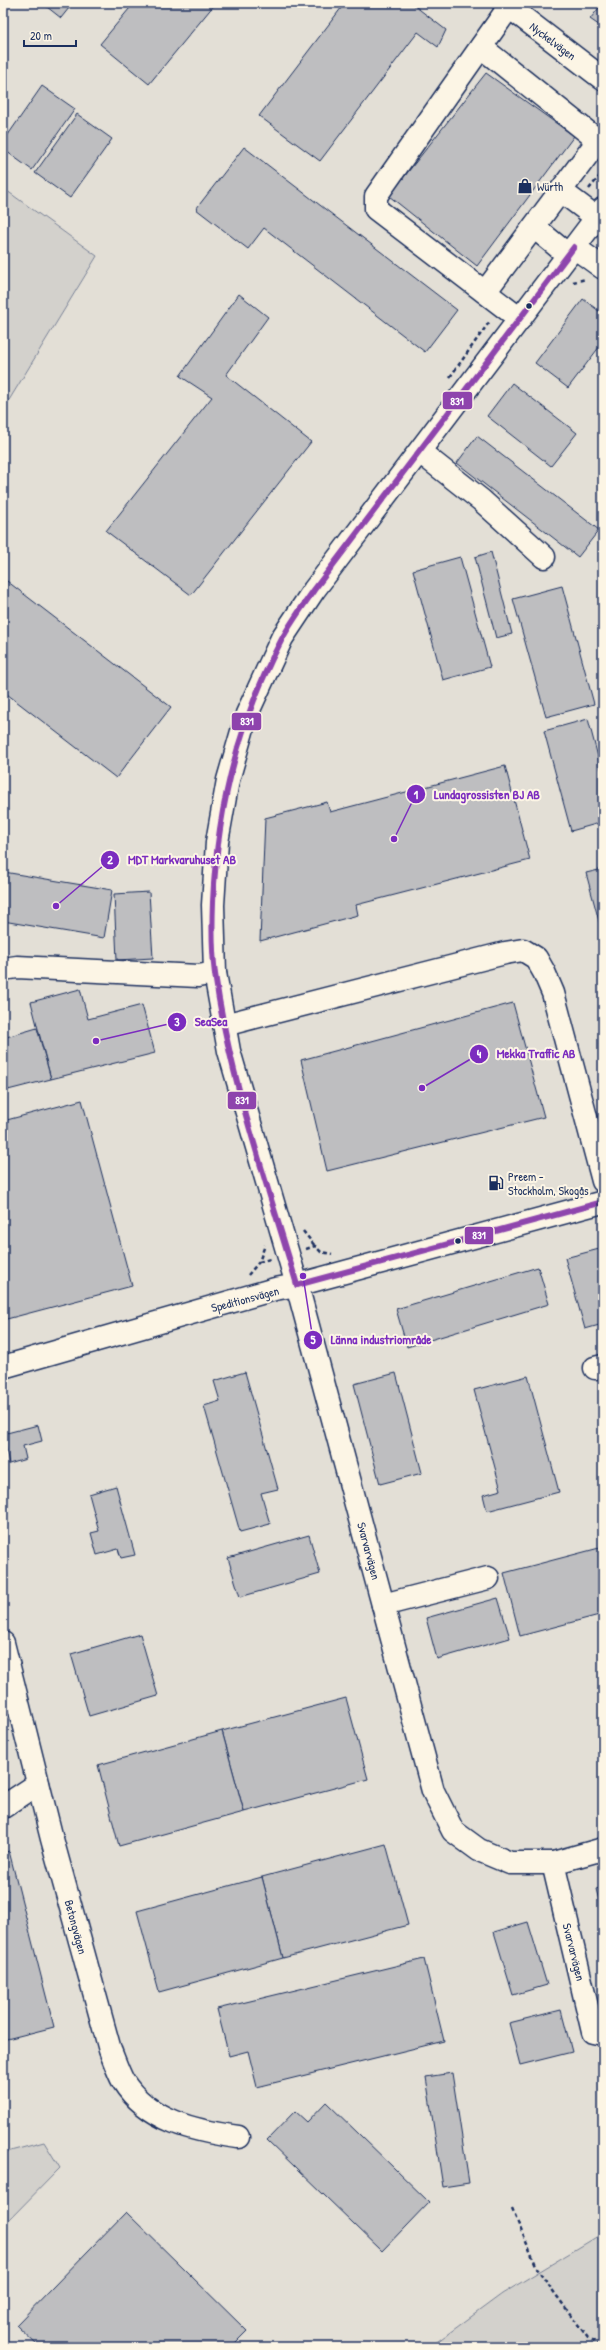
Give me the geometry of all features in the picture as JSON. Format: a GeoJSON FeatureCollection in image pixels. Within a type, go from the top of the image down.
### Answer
{"type":"FeatureCollection","features":[{"type":"Feature","properties":{"kind":"street"},"geometry":{"type":"LineString","coordinates":[[506,5],[481,47],[376,196],[374,202],[376,209],[520,319]]}},
{"type":"Feature","properties":{"kind":"street","name":"Nyckelvägen"},"geometry":{"type":"LineString","coordinates":[[506,5],[603,79]]}},
{"type":"Feature","properties":{"kind":"street"},"geometry":{"type":"LineString","coordinates":[[481,47],[593,138],[594,146],[569,197],[534,227],[493,298]]}},
{"type":"Feature","properties":{"kind":"street"},"geometry":{"type":"LineString","coordinates":[[569,197],[600,213]]}},
{"type":"Feature","properties":{"kind":"street","name":"Svarvarvägen"},"geometry":{"type":"LineString","coordinates":[[600,213],[314,590],[282,638],[247,714],[228,780],[217,842],[213,905],[215,973],[229,1051],[297,1285],[384,1605],[432,1791],[453,1831],[479,1850],[510,1863],[553,1863],[603,1849]]}},
{"type":"Feature","properties":{"kind":"street"},"geometry":{"type":"LineString","coordinates":[[534,227],[571,251],[597,273]]}},
{"type":"Feature","properties":{"kind":"street"},"geometry":{"type":"LineString","coordinates":[[420,452],[481,500],[544,557]]}},
{"type":"Feature","properties":{"kind":"street"},"geometry":{"type":"LineString","coordinates":[[224,1025],[497,954],[523,950],[536,958],[553,993],[603,1181]]}},
{"type":"Feature","properties":{"kind":"street"},"geometry":{"type":"LineString","coordinates":[[3,969],[17,966],[198,976],[215,973]]}},
{"type":"Feature","properties":{"kind":"street","name":"Speditionsvägen"},"geometry":{"type":"LineString","coordinates":[[3,1367],[275,1290],[603,1202]]}},
{"type":"Feature","properties":{"kind":"street"},"geometry":{"type":"LineString","coordinates":[[384,1605],[488,1578]]}},
{"type":"Feature","properties":{"kind":"street","name":"Betongvägen"},"geometry":{"type":"LineString","coordinates":[[3,1643],[38,1784],[110,2050],[123,2081],[138,2101],[165,2118],[198,2131],[238,2137]]}},
{"type":"Feature","properties":{"kind":"street"},"geometry":{"type":"LineString","coordinates":[[3,1807],[38,1784]]}},
{"type":"Feature","properties":{"kind":"street","name":"Svarvarvägen"},"geometry":{"type":"LineString","coordinates":[[553,1863],[593,2032],[603,2034]]}},
{"type":"Feature","properties":{"kind":"path"},"geometry":{"type":"LineString","coordinates":[[569,197],[603,172]]}},
{"type":"Feature","properties":{"kind":"path"},"geometry":{"type":"LineString","coordinates":[[567,283],[597,273]]}},
{"type":"Feature","properties":{"kind":"path"},"geometry":{"type":"LineString","coordinates":[[448,380],[493,298]]}},
{"type":"Feature","properties":{"kind":"path"},"geometry":{"type":"LineString","coordinates":[[300,1225],[315,1246]]}},
{"type":"Feature","properties":{"kind":"path"},"geometry":{"type":"LineString","coordinates":[[241,1279],[248,1276],[259,1262],[265,1244],[264,1237]]}},
{"type":"Feature","properties":{"kind":"path"},"geometry":{"type":"LineString","coordinates":[[512,2209],[539,2272],[588,2338],[603,2346]]}},
{"type":"Feature","properties":{"kind":"shaded area"},"geometry":{"type":"Polygon","coordinates":[[[3,3],[603,3],[603,2233],[502,2294],[430,2347],[3,2347],[3,2226],[59,2168],[44,2142],[3,2153],[3,410],[97,256],[3,188],[3,110],[9,98],[3,94],[3,3]]]}},
{"type":"Feature","properties":{"kind":"shaded area"},"geometry":{"type":"Polygon","coordinates":[[[3,188],[97,256],[3,410],[3,188]]]}},
{"type":"Feature","properties":{"kind":"shaded area"},"geometry":{"type":"Polygon","coordinates":[[[44,2142],[60,2168],[3,2226],[3,2153],[44,2142]]]}},
{"type":"Feature","properties":{"kind":"shaded area"},"geometry":{"type":"Polygon","coordinates":[[[603,2233],[603,2347],[430,2347],[502,2294],[603,2233]]]}},
{"type":"Feature","properties":{"kind":"building"},"geometry":{"type":"Polygon","coordinates":[[[42,3],[73,3],[61,18],[42,3]]]}},
{"type":"Feature","properties":{"kind":"building"},"geometry":{"type":"Polygon","coordinates":[[[134,3],[212,3],[214,5],[149,84],[100,44],[134,3]]]}},
{"type":"Feature","properties":{"kind":"building"},"geometry":{"type":"Polygon","coordinates":[[[345,3],[411,3],[446,30],[438,47],[418,32],[320,161],[259,116],[345,3]]]}},
{"type":"Feature","properties":{"kind":"building"},"geometry":{"type":"Polygon","coordinates":[[[603,3],[603,28],[590,19],[603,3]]]}},
{"type":"Feature","properties":{"kind":"building"},"geometry":{"type":"Polygon","coordinates":[[[486,73],[574,136],[477,266],[389,196],[486,73]]]}},
{"type":"Feature","properties":{"kind":"building"},"geometry":{"type":"Polygon","coordinates":[[[42,86],[75,109],[32,170],[3,149],[3,142],[42,86]]]}},
{"type":"Feature","properties":{"kind":"building"},"geometry":{"type":"Polygon","coordinates":[[[77,114],[112,139],[70,198],[35,173],[77,114]]]}},
{"type":"Feature","properties":{"kind":"building"},"geometry":{"type":"Polygon","coordinates":[[[244,147],[457,310],[425,352],[264,228],[248,249],[196,209],[244,147]]]}},
{"type":"Feature","properties":{"kind":"building"},"geometry":{"type":"Polygon","coordinates":[[[239,294],[268,317],[226,375],[311,442],[191,595],[106,531],[212,397],[180,376],[239,294]]]}},
{"type":"Feature","properties":{"kind":"building"},"geometry":{"type":"Polygon","coordinates":[[[583,299],[603,314],[603,342],[568,388],[535,363],[583,299]]]}},
{"type":"Feature","properties":{"kind":"building"},"geometry":{"type":"Polygon","coordinates":[[[512,383],[577,433],[551,466],[487,416],[512,383]]]}},
{"type":"Feature","properties":{"kind":"building"},"geometry":{"type":"Polygon","coordinates":[[[477,436],[599,530],[578,557],[457,463],[477,436]]]}},
{"type":"Feature","properties":{"kind":"building"},"geometry":{"type":"Polygon","coordinates":[[[491,552],[512,634],[496,638],[475,557],[491,552]]]}},
{"type":"Feature","properties":{"kind":"building"},"geometry":{"type":"Polygon","coordinates":[[[460,557],[490,667],[443,680],[413,570],[460,557]]]}},
{"type":"Feature","properties":{"kind":"building"},"geometry":{"type":"Polygon","coordinates":[[[3,578],[171,707],[116,778],[3,691],[3,578]]]}},
{"type":"Feature","properties":{"kind":"building"},"geometry":{"type":"Polygon","coordinates":[[[562,586],[594,704],[546,717],[513,599],[562,586]]]}},
{"type":"Feature","properties":{"kind":"building"},"geometry":{"type":"Polygon","coordinates":[[[588,719],[603,776],[603,822],[571,831],[544,731],[588,719]]]}},
{"type":"Feature","properties":{"kind":"building"},"geometry":{"type":"Polygon","coordinates":[[[505,766],[530,860],[356,905],[358,915],[260,941],[265,818],[327,802],[330,812],[505,766]]]}},
{"type":"Feature","properties":{"kind":"building"},"geometry":{"type":"Polygon","coordinates":[[[603,869],[603,936],[586,873],[603,869]]]}},
{"type":"Feature","properties":{"kind":"building"},"geometry":{"type":"Polygon","coordinates":[[[4,872],[112,890],[104,938],[3,921],[4,872]]]}},
{"type":"Feature","properties":{"kind":"building"},"geometry":{"type":"Polygon","coordinates":[[[149,892],[153,958],[117,960],[114,894],[149,892]]]}},
{"type":"Feature","properties":{"kind":"building"},"geometry":{"type":"Polygon","coordinates":[[[80,989],[88,1019],[142,1005],[155,1053],[51,1079],[31,1002],[80,989]]]}},
{"type":"Feature","properties":{"kind":"building"},"geometry":{"type":"Polygon","coordinates":[[[513,1003],[544,1117],[327,1171],[301,1060],[513,1003]]]}},
{"type":"Feature","properties":{"kind":"building"},"geometry":{"type":"Polygon","coordinates":[[[37,1028],[51,1079],[8,1090],[3,1070],[3,1038],[37,1028]]]}},
{"type":"Feature","properties":{"kind":"building"},"geometry":{"type":"Polygon","coordinates":[[[82,1100],[132,1286],[3,1320],[3,1121],[82,1100]]]}},
{"type":"Feature","properties":{"kind":"building"},"geometry":{"type":"Polygon","coordinates":[[[603,1248],[603,1324],[585,1329],[565,1258],[603,1248]]]}},
{"type":"Feature","properties":{"kind":"building"},"geometry":{"type":"Polygon","coordinates":[[[538,1267],[549,1304],[407,1347],[396,1309],[538,1267]]]}},
{"type":"Feature","properties":{"kind":"building"},"geometry":{"type":"Polygon","coordinates":[[[245,1372],[278,1489],[261,1493],[270,1524],[240,1532],[204,1406],[220,1401],[214,1381],[245,1372]]]}},
{"type":"Feature","properties":{"kind":"building"},"geometry":{"type":"Polygon","coordinates":[[[396,1373],[422,1473],[380,1484],[354,1384],[396,1373]]]}},
{"type":"Feature","properties":{"kind":"building"},"geometry":{"type":"Polygon","coordinates":[[[528,1376],[559,1492],[487,1511],[483,1495],[501,1490],[474,1390],[528,1376]]]}},
{"type":"Feature","properties":{"kind":"building"},"geometry":{"type":"Polygon","coordinates":[[[38,1425],[42,1441],[23,1446],[26,1459],[9,1464],[3,1434],[38,1425]]]}},
{"type":"Feature","properties":{"kind":"building"},"geometry":{"type":"Polygon","coordinates":[[[116,1486],[135,1555],[121,1558],[118,1549],[97,1555],[91,1533],[99,1531],[89,1494],[116,1486]]]}},
{"type":"Feature","properties":{"kind":"building"},"geometry":{"type":"Polygon","coordinates":[[[309,1535],[320,1574],[240,1597],[228,1558],[309,1535]]]}},
{"type":"Feature","properties":{"kind":"building"},"geometry":{"type":"Polygon","coordinates":[[[603,1547],[603,1614],[520,1636],[504,1573],[603,1547]]]}},
{"type":"Feature","properties":{"kind":"building"},"geometry":{"type":"Polygon","coordinates":[[[498,1598],[510,1638],[437,1659],[426,1618],[498,1598]]]}},
{"type":"Feature","properties":{"kind":"building"},"geometry":{"type":"Polygon","coordinates":[[[140,1634],[158,1696],[89,1716],[71,1654],[140,1634]]]}},
{"type":"Feature","properties":{"kind":"building"},"geometry":{"type":"Polygon","coordinates":[[[346,1698],[368,1779],[244,1812],[222,1731],[346,1698]]]}},
{"type":"Feature","properties":{"kind":"building"},"geometry":{"type":"Polygon","coordinates":[[[222,1731],[244,1812],[119,1846],[98,1765],[222,1731]]]}},
{"type":"Feature","properties":{"kind":"building"},"geometry":{"type":"Polygon","coordinates":[[[386,1844],[408,1925],[283,1958],[262,1877],[386,1844]]]}},
{"type":"Feature","properties":{"kind":"building"},"geometry":{"type":"Polygon","coordinates":[[[9,1851],[54,2027],[3,2040],[3,1853],[9,1851]]]}},
{"type":"Feature","properties":{"kind":"building"},"geometry":{"type":"Polygon","coordinates":[[[262,1877],[283,1958],[159,1992],[137,1911],[262,1877]]]}},
{"type":"Feature","properties":{"kind":"building"},"geometry":{"type":"Polygon","coordinates":[[[603,1887],[603,1916],[596,1889],[603,1887]]]}},
{"type":"Feature","properties":{"kind":"building"},"geometry":{"type":"Polygon","coordinates":[[[528,1922],[547,1985],[513,1995],[494,1932],[528,1922]]]}},
{"type":"Feature","properties":{"kind":"building"},"geometry":{"type":"Polygon","coordinates":[[[424,1959],[444,2041],[257,2087],[248,2051],[229,2056],[217,2009],[424,1959]]]}},
{"type":"Feature","properties":{"kind":"building"},"geometry":{"type":"Polygon","coordinates":[[[561,2010],[572,2052],[520,2065],[509,2023],[561,2010]]]}},
{"type":"Feature","properties":{"kind":"building"},"geometry":{"type":"Polygon","coordinates":[[[452,2073],[469,2183],[443,2187],[426,2077],[452,2073]]]}},
{"type":"Feature","properties":{"kind":"building"},"geometry":{"type":"Polygon","coordinates":[[[326,2102],[429,2202],[382,2251],[267,2140],[295,2111],[307,2122],[326,2102]]]}},
{"type":"Feature","properties":{"kind":"building"},"geometry":{"type":"Polygon","coordinates":[[[126,2212],[247,2331],[231,2347],[39,2347],[16,2325],[126,2212]]]}},
{"type":"Feature","properties":{"kind":"transit line","name":"831"},"geometry":{"type":"LineString","coordinates":[[297,1285],[250,1131],[230,1053],[215,974],[212,929],[215,868],[219,833],[233,766],[242,734],[254,701],[267,670],[293,620],[314,590],[574,247]]}},
{"type":"Feature","properties":{"kind":"transit line","name":"831"},"geometry":{"type":"LineString","coordinates":[[297,1285],[603,1202]]}},
{"type":"Feature","properties":{"kind":"place","name":"Würth"},"geometry":{"type":"Point","coordinates":[525,186]}},
{"type":"Feature","properties":{"kind":"place","name":"Lundagrossisten BJ AB"},"geometry":{"type":"Point","coordinates":[394,839]}},
{"type":"Feature","properties":{"kind":"place","name":"MDT Markvaruhuset AB"},"geometry":{"type":"Point","coordinates":[56,906]}},
{"type":"Feature","properties":{"kind":"place","name":"SeaSea"},"geometry":{"type":"Point","coordinates":[96,1041]}},
{"type":"Feature","properties":{"kind":"place","name":"Mekka Traffic AB"},"geometry":{"type":"Point","coordinates":[422,1088]}},
{"type":"Feature","properties":{"kind":"place","name":"Preem - Stockholm, Skogås"},"geometry":{"type":"Point","coordinates":[496,1183]}},
{"type":"Feature","properties":{"kind":"place","name":"Länna industriområde"},"geometry":{"type":"Point","coordinates":[303,1276]}}]}
